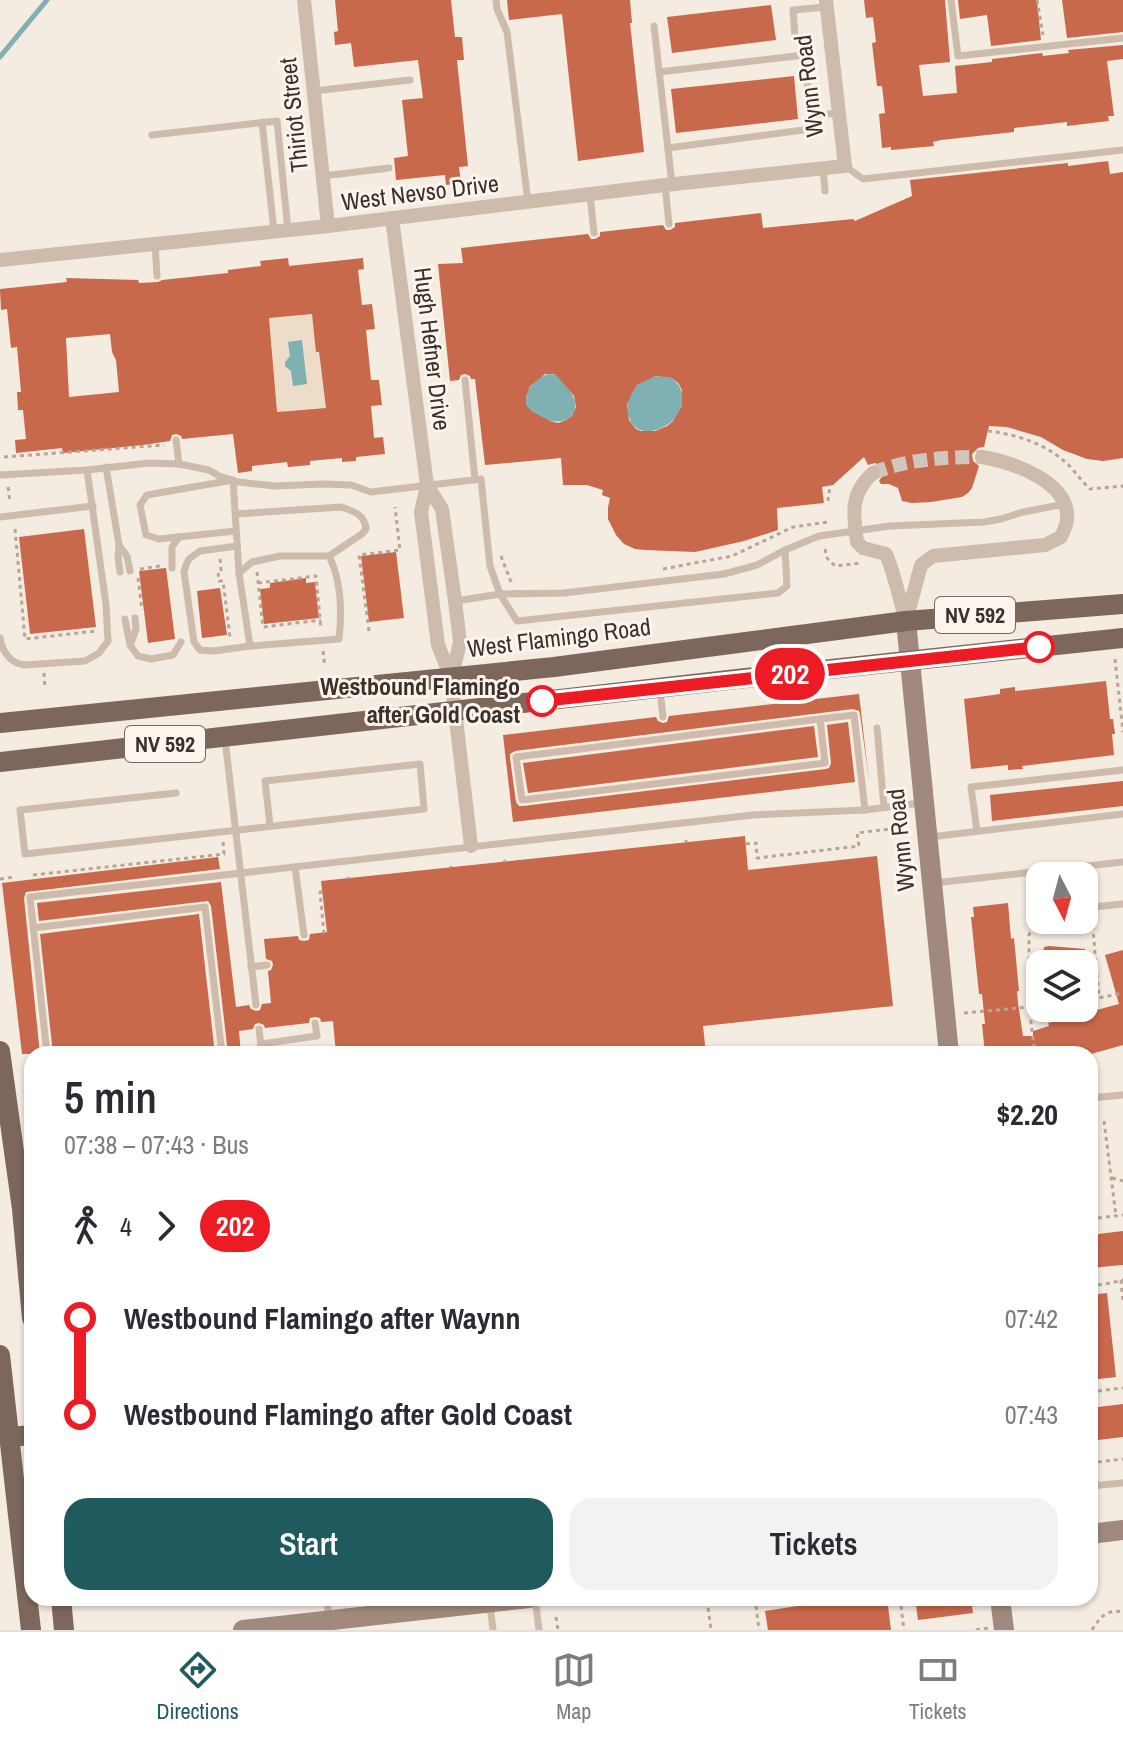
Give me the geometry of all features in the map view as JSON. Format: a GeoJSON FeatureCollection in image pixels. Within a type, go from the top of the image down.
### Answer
{"type":"FeatureCollection","features":[{"type":"Feature","properties":{"kind":"main road","name":"West Flamingo Road"},"geometry":{"type":"LineString","coordinates":[[0,723],[554,667],[906,621],[1123,604]]}},
{"type":"Feature","properties":{"kind":"main road","name":"NV 592"},"geometry":{"type":"LineString","coordinates":[[0,762],[1123,638]]}},
{"type":"Feature","properties":{"kind":"main road"},"geometry":{"type":"LineString","coordinates":[[0,1051],[24,1231]]}},
{"type":"Feature","properties":{"kind":"main road"},"geometry":{"type":"LineString","coordinates":[[0,1355],[5,1437],[24,1578]]}},
{"type":"Feature","properties":{"kind":"main road"},"geometry":{"type":"LineString","coordinates":[[28,1606],[31,1630]]}},
{"type":"Feature","properties":{"kind":"main road"},"geometry":{"type":"LineString","coordinates":[[62,1606],[64,1630]]}},
{"type":"Feature","properties":{"kind":"street","name":"Thiriot Street"},"geometry":{"type":"LineString","coordinates":[[304,0],[328,226]]}},
{"type":"Feature","properties":{"kind":"street","name":"Wynn Road"},"geometry":{"type":"LineString","coordinates":[[826,3],[845,166]]}},
{"type":"Feature","properties":{"kind":"street","name":"West Nevso Drive"},"geometry":{"type":"LineString","coordinates":[[0,260],[328,226],[845,166]]}},
{"type":"Feature","properties":{"kind":"street","name":"Hugh Hefner Drive"},"geometry":{"type":"LineString","coordinates":[[392,218],[427,485],[421,512],[424,540],[438,645],[451,677],[471,846]]}},
{"type":"Feature","properties":{"kind":"street"},"geometry":{"type":"LineString","coordinates":[[906,621],[921,565],[933,556],[1045,545],[1061,537],[1067,520],[1065,504],[1056,491],[1041,478],[1018,466],[982,457]]}},
{"type":"Feature","properties":{"kind":"street"},"geometry":{"type":"LineString","coordinates":[[873,473],[861,484],[856,497],[857,542],[863,548],[886,554],[894,571],[906,621]]}},
{"type":"Feature","properties":{"kind":"street","name":"Hugh Hefner Drive"},"geometry":{"type":"LineString","coordinates":[[427,485],[442,509],[455,601],[460,642],[451,677]]}},
{"type":"Feature","properties":{"kind":"street","name":"Wynn Road"},"geometry":{"type":"LineString","coordinates":[[906,621],[948,1046]]}},
{"type":"Feature","properties":{"kind":"street"},"geometry":{"type":"LineString","coordinates":[[1098,1533],[1123,1530]]}},
{"type":"Feature","properties":{"kind":"street"},"geometry":{"type":"LineString","coordinates":[[243,1630],[442,1606]]}},
{"type":"Feature","properties":{"kind":"street"},"geometry":{"type":"LineString","coordinates":[[996,1629],[999,1606]]}},
{"type":"Feature","properties":{"kind":"lane"},"geometry":{"type":"LineString","coordinates":[[496,0],[507,32],[528,202]]}},
{"type":"Feature","properties":{"kind":"lane"},"geometry":{"type":"LineString","coordinates":[[951,0],[958,56],[1123,38]]}},
{"type":"Feature","properties":{"kind":"lane"},"geometry":{"type":"LineString","coordinates":[[795,37],[793,10],[826,3]]}},
{"type":"Feature","properties":{"kind":"lane"},"geometry":{"type":"LineString","coordinates":[[654,26],[668,148],[669,224]]}},
{"type":"Feature","properties":{"kind":"lane"},"geometry":{"type":"LineString","coordinates":[[659,72],[804,55],[811,129],[668,148]]}},
{"type":"Feature","properties":{"kind":"lane"},"geometry":{"type":"LineString","coordinates":[[314,91],[410,80]]}},
{"type":"Feature","properties":{"kind":"lane"},"geometry":{"type":"LineString","coordinates":[[811,116],[839,113]]}},
{"type":"Feature","properties":{"kind":"lane"},"geometry":{"type":"LineString","coordinates":[[152,135],[277,121],[281,231]]}},
{"type":"Feature","properties":{"kind":"lane"},"geometry":{"type":"LineString","coordinates":[[262,122],[281,231]]}},
{"type":"Feature","properties":{"kind":"lane"},"geometry":{"type":"LineString","coordinates":[[845,166],[863,179],[1123,150]]}},
{"type":"Feature","properties":{"kind":"lane"},"geometry":{"type":"LineString","coordinates":[[323,176],[389,168]]}},
{"type":"Feature","properties":{"kind":"lane"},"geometry":{"type":"LineString","coordinates":[[823,168],[825,191]]}},
{"type":"Feature","properties":{"kind":"lane"},"geometry":{"type":"LineString","coordinates":[[590,194],[594,233]]}},
{"type":"Feature","properties":{"kind":"lane"},"geometry":{"type":"LineString","coordinates":[[155,244],[157,276]]}},
{"type":"Feature","properties":{"kind":"lane"},"geometry":{"type":"LineString","coordinates":[[465,380],[475,480]]}},
{"type":"Feature","properties":{"kind":"lane"},"geometry":{"type":"LineString","coordinates":[[176,442],[179,464]]}},
{"type":"Feature","properties":{"kind":"lane"},"geometry":{"type":"LineString","coordinates":[[0,475],[149,463],[179,464],[209,470],[233,480],[275,486],[351,485],[371,492],[481,479],[490,566],[500,594],[517,621],[778,593],[787,586],[785,550]]}},
{"type":"Feature","properties":{"kind":"lane"},"geometry":{"type":"LineString","coordinates":[[106,467],[119,545],[120,572]]}},
{"type":"Feature","properties":{"kind":"lane"},"geometry":{"type":"LineString","coordinates":[[0,638],[7,656],[18,664],[85,661],[99,653],[108,641],[106,604],[87,470]]}},
{"type":"Feature","properties":{"kind":"lane"},"geometry":{"type":"LineString","coordinates":[[233,480],[239,573],[250,646]]}},
{"type":"Feature","properties":{"kind":"lane"},"geometry":{"type":"LineString","coordinates":[[233,480],[147,495],[140,505],[146,535],[159,539],[236,531]]}},
{"type":"Feature","properties":{"kind":"lane"},"geometry":{"type":"LineString","coordinates":[[455,601],[500,594],[564,593],[724,574],[757,565],[819,536],[890,526],[984,522],[1065,504]]}},
{"type":"Feature","properties":{"kind":"lane"},"geometry":{"type":"LineString","coordinates":[[0,517],[93,506]]}},
{"type":"Feature","properties":{"kind":"lane"},"geometry":{"type":"LineString","coordinates":[[236,514],[341,507],[362,516],[366,529],[329,556],[280,556],[252,562],[239,573]]}},
{"type":"Feature","properties":{"kind":"lane"},"geometry":{"type":"LineString","coordinates":[[168,567],[172,547],[179,537]]}},
{"type":"Feature","properties":{"kind":"lane"},"geometry":{"type":"LineString","coordinates":[[119,545],[127,556],[130,571]]}},
{"type":"Feature","properties":{"kind":"lane"},"geometry":{"type":"LineString","coordinates":[[237,546],[200,551],[189,559],[184,572],[194,642],[200,650],[339,639],[341,614],[329,556]]}},
{"type":"Feature","properties":{"kind":"lane"},"geometry":{"type":"LineString","coordinates":[[130,645],[139,617]]}},
{"type":"Feature","properties":{"kind":"lane"},"geometry":{"type":"LineString","coordinates":[[125,619],[130,645],[138,656],[151,659],[173,655],[181,642]]}},
{"type":"Feature","properties":{"kind":"lane"},"geometry":{"type":"LineString","coordinates":[[660,688],[663,717]]}},
{"type":"Feature","properties":{"kind":"lane"},"geometry":{"type":"LineString","coordinates":[[820,719],[825,763],[522,800],[516,757],[820,719],[854,715],[865,810]]}},
{"type":"Feature","properties":{"kind":"lane"},"geometry":{"type":"LineString","coordinates":[[877,728],[884,807]]}},
{"type":"Feature","properties":{"kind":"lane"},"geometry":{"type":"LineString","coordinates":[[225,737],[256,1005]]}},
{"type":"Feature","properties":{"kind":"lane"},"geometry":{"type":"LineString","coordinates":[[176,793],[20,810],[25,854],[424,809],[420,764],[265,781],[270,825]]}},
{"type":"Feature","properties":{"kind":"lane"},"geometry":{"type":"LineString","coordinates":[[977,831],[971,787],[1123,770]]}},
{"type":"Feature","properties":{"kind":"lane"},"geometry":{"type":"LineString","coordinates":[[46,1046],[30,897],[753,815],[865,810],[923,802]]}},
{"type":"Feature","properties":{"kind":"lane"},"geometry":{"type":"LineString","coordinates":[[927,837],[1123,814]]}},
{"type":"Feature","properties":{"kind":"lane"},"geometry":{"type":"LineString","coordinates":[[1098,865],[1123,862]]}},
{"type":"Feature","properties":{"kind":"lane"},"geometry":{"type":"LineString","coordinates":[[295,867],[304,935]]}},
{"type":"Feature","properties":{"kind":"lane"},"geometry":{"type":"LineString","coordinates":[[931,884],[1026,873]]}},
{"type":"Feature","properties":{"kind":"lane"},"geometry":{"type":"LineString","coordinates":[[1098,907],[1123,904]]}},
{"type":"Feature","properties":{"kind":"lane"},"geometry":{"type":"LineString","coordinates":[[33,928],[205,907],[221,1046]]}},
{"type":"Feature","properties":{"kind":"lane"},"geometry":{"type":"LineString","coordinates":[[251,967],[267,965]]}},
{"type":"Feature","properties":{"kind":"lane"},"geometry":{"type":"LineString","coordinates":[[259,1029],[261,1044],[317,1036],[315,1023]]}},
{"type":"Feature","properties":{"kind":"lane"},"geometry":{"type":"LineString","coordinates":[[1098,1097],[1123,1095]]}},
{"type":"Feature","properties":{"kind":"lane"},"geometry":{"type":"LineString","coordinates":[[1098,1485],[1123,1483]]}},
{"type":"Feature","properties":{"kind":"lane"},"geometry":{"type":"LineString","coordinates":[[328,1606],[329,1620]]}},
{"type":"Feature","properties":{"kind":"lane"},"geometry":{"type":"LineString","coordinates":[[491,1606],[493,1630]]}},
{"type":"Feature","properties":{"kind":"lane"},"geometry":{"type":"LineString","coordinates":[[532,1606],[539,1630]]}},
{"type":"Feature","properties":{"kind":"path"},"geometry":{"type":"LineString","coordinates":[[1037,0],[1044,46]]}},
{"type":"Feature","properties":{"kind":"path"},"geometry":{"type":"LineString","coordinates":[[988,431],[1020,437],[1048,450],[1062,459],[1090,489],[1123,486]]}},
{"type":"Feature","properties":{"kind":"path"},"geometry":{"type":"LineString","coordinates":[[4,457],[176,442]]}},
{"type":"Feature","properties":{"kind":"path"},"geometry":{"type":"LineString","coordinates":[[828,501],[830,485]]}},
{"type":"Feature","properties":{"kind":"path"},"geometry":{"type":"LineString","coordinates":[[8,487],[10,502]]}},
{"type":"Feature","properties":{"kind":"path"},"geometry":{"type":"LineString","coordinates":[[369,631],[359,555],[400,550],[395,507]]}},
{"type":"Feature","properties":{"kind":"path"},"geometry":{"type":"LineString","coordinates":[[823,527],[829,515]]}},
{"type":"Feature","properties":{"kind":"path"},"geometry":{"type":"LineString","coordinates":[[664,568],[732,556],[793,527],[828,522]]}},
{"type":"Feature","properties":{"kind":"path"},"geometry":{"type":"LineString","coordinates":[[15,529],[25,639],[107,630]]}},
{"type":"Feature","properties":{"kind":"path"},"geometry":{"type":"LineString","coordinates":[[825,549],[827,558],[835,566],[870,563]]}},
{"type":"Feature","properties":{"kind":"path"},"geometry":{"type":"LineString","coordinates":[[501,555],[510,582],[516,587]]}},
{"type":"Feature","properties":{"kind":"path"},"geometry":{"type":"LineString","coordinates":[[217,639],[230,637],[223,581],[219,581],[219,557]]}},
{"type":"Feature","properties":{"kind":"path"},"geometry":{"type":"LineString","coordinates":[[139,617],[137,569],[168,567]]}},
{"type":"Feature","properties":{"kind":"path"},"geometry":{"type":"LineString","coordinates":[[256,568],[263,627],[321,620]]}},
{"type":"Feature","properties":{"kind":"path"},"geometry":{"type":"LineString","coordinates":[[258,583],[316,576],[322,633]]}},
{"type":"Feature","properties":{"kind":"path"},"geometry":{"type":"LineString","coordinates":[[323,651],[325,667]]}},
{"type":"Feature","properties":{"kind":"path"},"geometry":{"type":"LineString","coordinates":[[1115,659],[1123,732]]}},
{"type":"Feature","properties":{"kind":"path"},"geometry":{"type":"LineString","coordinates":[[43,670],[45,689]]}},
{"type":"Feature","properties":{"kind":"path"},"geometry":{"type":"LineString","coordinates":[[746,844],[756,843],[757,858],[859,846],[857,833],[897,828],[903,831]]}},
{"type":"Feature","properties":{"kind":"path"},"geometry":{"type":"LineString","coordinates":[[33,875],[224,854],[222,840]]}},
{"type":"Feature","properties":{"kind":"path"},"geometry":{"type":"LineString","coordinates":[[0,879],[14,877]]}},
{"type":"Feature","properties":{"kind":"path"},"geometry":{"type":"LineString","coordinates":[[322,892],[324,933]]}},
{"type":"Feature","properties":{"kind":"path"},"geometry":{"type":"LineString","coordinates":[[1090,934],[1099,998],[1123,993]]}},
{"type":"Feature","properties":{"kind":"path"},"geometry":{"type":"LineString","coordinates":[[964,1013],[1026,1007]]}},
{"type":"Feature","properties":{"kind":"path"},"geometry":{"type":"LineString","coordinates":[[1031,1022],[1034,1046]]}},
{"type":"Feature","properties":{"kind":"path"},"geometry":{"type":"LineString","coordinates":[[1104,1121],[1116,1216]]}},
{"type":"Feature","properties":{"kind":"path"},"geometry":{"type":"LineString","coordinates":[[1112,1178],[1123,1181]]}},
{"type":"Feature","properties":{"kind":"path"},"geometry":{"type":"LineString","coordinates":[[1098,1218],[1123,1215]]}},
{"type":"Feature","properties":{"kind":"path"},"geometry":{"type":"LineString","coordinates":[[1098,1285],[1122,1280],[1123,1302]]}},
{"type":"Feature","properties":{"kind":"path"},"geometry":{"type":"LineString","coordinates":[[1098,1391],[1123,1388]]}},
{"type":"Feature","properties":{"kind":"path"},"geometry":{"type":"LineString","coordinates":[[1098,1462],[1123,1459]]}},
{"type":"Feature","properties":{"kind":"path"},"geometry":{"type":"LineString","coordinates":[[708,1606],[711,1630]]}},
{"type":"Feature","properties":{"kind":"path"},"geometry":{"type":"LineString","coordinates":[[756,1606],[759,1630]]}},
{"type":"Feature","properties":{"kind":"path"},"geometry":{"type":"LineString","coordinates":[[901,1606],[904,1630]]}},
{"type":"Feature","properties":{"kind":"path"},"geometry":{"type":"LineString","coordinates":[[1092,1630],[1101,1616],[1109,1612],[1123,1612]]}},
{"type":"Feature","properties":{"kind":"path"},"geometry":{"type":"LineString","coordinates":[[556,1617],[558,1630]]}},
{"type":"Feature","properties":{"kind":"path"},"geometry":{"type":"LineString","coordinates":[[976,1630],[996,1629]]}},
{"type":"Feature","properties":{"kind":"shaded area"},"geometry":{"type":"Polygon","coordinates":[[[312,308],[325,401],[331,403],[323,412],[319,408],[284,411],[284,416],[273,410],[273,354],[271,335],[267,335],[269,311],[273,318],[309,314],[312,308]]]}},
{"type":"Feature","properties":{"kind":"water"},"geometry":{"type":"Polygon","coordinates":[[[302,340],[307,384],[293,386],[291,371],[285,366],[290,356],[288,342],[302,340]]]}},
{"type":"Feature","properties":{"kind":"water"},"geometry":{"type":"Polygon","coordinates":[[[549,374],[559,378],[573,396],[573,414],[566,420],[547,420],[526,405],[531,385],[549,374]]]}},
{"type":"Feature","properties":{"kind":"water"},"geometry":{"type":"Polygon","coordinates":[[[655,376],[675,381],[682,393],[682,405],[677,416],[668,424],[650,431],[641,430],[630,419],[628,401],[638,384],[655,376]]]}},
{"type":"Feature","properties":{"kind":"building"},"geometry":{"type":"Polygon","coordinates":[[[335,0],[451,0],[455,37],[462,37],[464,60],[457,60],[468,166],[459,167],[461,183],[446,185],[445,175],[396,180],[394,158],[408,156],[402,100],[423,98],[418,60],[354,67],[351,43],[335,45],[334,32],[338,31],[335,0]]]}},
{"type":"Feature","properties":{"kind":"building"},"geometry":{"type":"Polygon","coordinates":[[[507,0],[630,0],[644,152],[578,161],[562,14],[509,20],[507,0]]]}},
{"type":"Feature","properties":{"kind":"building"},"geometry":{"type":"Polygon","coordinates":[[[864,0],[945,0],[950,62],[919,65],[923,96],[957,93],[955,66],[1123,45],[1123,59],[1107,61],[1114,116],[1108,116],[1109,121],[1067,126],[1067,122],[1014,128],[1014,132],[941,140],[933,142],[934,146],[882,148],[879,114],[885,113],[882,86],[877,86],[872,43],[876,42],[873,17],[866,18],[864,0]]]}},
{"type":"Feature","properties":{"kind":"building"},"geometry":{"type":"Polygon","coordinates":[[[958,0],[1037,0],[1041,40],[991,46],[987,15],[960,19],[958,0]]]}},
{"type":"Feature","properties":{"kind":"building"},"geometry":{"type":"Polygon","coordinates":[[[1062,0],[1123,0],[1123,32],[1067,38],[1062,0]]]}},
{"type":"Feature","properties":{"kind":"building"},"geometry":{"type":"Polygon","coordinates":[[[771,5],[776,40],[672,53],[667,17],[771,5]]]}},
{"type":"Feature","properties":{"kind":"building"},"geometry":{"type":"Polygon","coordinates":[[[794,76],[798,119],[676,133],[671,89],[794,76]]]}},
{"type":"Feature","properties":{"kind":"building"},"geometry":{"type":"Polygon","coordinates":[[[1108,161],[1110,174],[1123,172],[1123,458],[1103,461],[1087,459],[1041,437],[1007,427],[989,426],[984,447],[972,454],[973,461],[979,466],[972,488],[962,497],[931,502],[902,501],[898,488],[879,481],[883,475],[880,466],[875,463],[868,465],[864,457],[833,485],[822,487],[824,503],[777,508],[778,530],[695,552],[635,549],[624,544],[608,519],[610,498],[602,495],[603,490],[587,485],[563,485],[561,458],[485,465],[475,379],[465,374],[459,380],[450,381],[438,264],[463,263],[461,248],[588,234],[595,239],[600,232],[663,225],[670,230],[675,223],[761,213],[763,228],[855,221],[912,196],[910,180],[1068,163],[1068,166],[1108,161]],[[545,374],[530,386],[526,405],[533,412],[558,423],[572,416],[576,407],[574,396],[558,377],[545,374]],[[655,376],[637,385],[627,405],[629,420],[641,431],[655,431],[667,426],[682,406],[682,390],[678,383],[672,378],[655,376]]]}},
{"type":"Feature","properties":{"kind":"building"},"geometry":{"type":"Polygon","coordinates":[[[288,258],[289,266],[363,258],[364,269],[358,270],[362,305],[372,304],[375,329],[366,330],[371,380],[379,380],[382,405],[371,406],[374,438],[383,437],[385,454],[356,457],[356,461],[342,462],[342,458],[288,467],[287,462],[252,466],[252,471],[238,473],[233,434],[182,439],[176,434],[170,441],[143,445],[63,453],[62,448],[16,453],[15,440],[26,439],[23,410],[18,410],[17,392],[21,392],[17,347],[11,348],[7,309],[1,310],[0,289],[67,282],[66,278],[158,282],[228,273],[228,270],[261,266],[260,261],[288,258]],[[312,314],[269,318],[277,412],[326,408],[312,314]],[[110,334],[66,338],[69,397],[119,392],[110,334]]]}},
{"type":"Feature","properties":{"kind":"building"},"geometry":{"type":"Polygon","coordinates":[[[84,529],[96,627],[30,634],[19,537],[84,529]]]}},
{"type":"Feature","properties":{"kind":"building"},"geometry":{"type":"Polygon","coordinates":[[[396,552],[404,618],[369,622],[361,556],[396,552]]]}},
{"type":"Feature","properties":{"kind":"building"},"geometry":{"type":"Polygon","coordinates":[[[166,568],[175,639],[148,643],[139,571],[166,568]]]}},
{"type":"Feature","properties":{"kind":"building"},"geometry":{"type":"Polygon","coordinates":[[[306,578],[306,583],[315,582],[319,618],[264,624],[260,589],[270,588],[270,583],[306,578]]]}},
{"type":"Feature","properties":{"kind":"building"},"geometry":{"type":"Polygon","coordinates":[[[220,588],[227,635],[202,638],[197,591],[220,588]]]}},
{"type":"Feature","properties":{"kind":"building"},"geometry":{"type":"Polygon","coordinates":[[[1106,681],[1110,719],[1113,719],[1115,734],[1112,734],[1114,755],[1022,766],[1023,769],[1008,770],[1008,765],[971,769],[964,699],[1000,694],[1000,689],[1015,687],[1015,691],[1106,681]]]}},
{"type":"Feature","properties":{"kind":"building"},"geometry":{"type":"Polygon","coordinates":[[[859,694],[869,781],[860,714],[853,709],[515,751],[510,758],[516,802],[523,806],[826,769],[831,763],[827,725],[848,722],[855,782],[513,822],[503,735],[656,717],[663,723],[669,716],[859,694]]]}},
{"type":"Feature","properties":{"kind":"building"},"geometry":{"type":"Polygon","coordinates":[[[814,726],[818,757],[528,793],[523,763],[814,726]]]}},
{"type":"Feature","properties":{"kind":"building"},"geometry":{"type":"Polygon","coordinates":[[[1123,781],[1123,806],[992,821],[990,795],[1123,781]]]}},
{"type":"Feature","properties":{"kind":"building"},"geometry":{"type":"Polygon","coordinates":[[[745,836],[748,870],[877,856],[893,1006],[703,1026],[705,1046],[335,1046],[333,1021],[321,1022],[320,1018],[315,1017],[310,1018],[309,1023],[265,1028],[259,1023],[255,1024],[253,1029],[239,1031],[240,1046],[227,1046],[208,901],[39,921],[37,903],[221,882],[236,1007],[249,1005],[256,1011],[262,1004],[271,1003],[268,971],[273,965],[266,959],[264,939],[298,936],[299,940],[304,941],[309,940],[310,934],[327,932],[321,881],[745,836]]]}},
{"type":"Feature","properties":{"kind":"building"},"geometry":{"type":"Polygon","coordinates":[[[218,857],[220,869],[26,892],[24,898],[39,1046],[24,1046],[24,1054],[2,883],[218,857]]]}},
{"type":"Feature","properties":{"kind":"building"},"geometry":{"type":"Polygon","coordinates":[[[1008,903],[1023,1036],[1033,1036],[1033,1031],[1049,1026],[1048,1023],[1052,1022],[1098,1022],[1098,1010],[1119,1004],[1105,955],[1123,950],[1123,1045],[1098,1052],[1098,1046],[984,1046],[982,994],[979,994],[971,917],[974,917],[973,907],[1008,903]]]}},
{"type":"Feature","properties":{"kind":"building"},"geometry":{"type":"Polygon","coordinates":[[[199,914],[214,1046],[52,1046],[40,934],[199,914]]]}},
{"type":"Feature","properties":{"kind":"building"},"geometry":{"type":"Polygon","coordinates":[[[1049,946],[1085,949],[1044,950],[1049,946]]]}},
{"type":"Feature","properties":{"kind":"building"},"geometry":{"type":"Polygon","coordinates":[[[1123,1231],[1123,1265],[1098,1267],[1098,1234],[1123,1231]]]}},
{"type":"Feature","properties":{"kind":"building"},"geometry":{"type":"Polygon","coordinates":[[[1107,1293],[1116,1377],[1098,1379],[1098,1294],[1107,1293]]]}},
{"type":"Feature","properties":{"kind":"building"},"geometry":{"type":"Polygon","coordinates":[[[1123,1404],[1123,1437],[1098,1440],[1098,1407],[1123,1404]]]}},
{"type":"Feature","properties":{"kind":"building"},"geometry":{"type":"Polygon","coordinates":[[[798,1606],[888,1606],[891,1630],[768,1630],[765,1611],[798,1606]]]}},
{"type":"Feature","properties":{"kind":"building"},"geometry":{"type":"Polygon","coordinates":[[[916,1606],[972,1606],[973,1613],[918,1620],[916,1606]]]}},
{"type":"Feature","properties":{"kind":"waterway"},"geometry":{"type":"LineString","coordinates":[[0,57],[47,0]]}},
{"type":"Feature","properties":{"kind":"tunnel"},"geometry":{"type":"LineString","coordinates":[[873,473],[927,460],[982,457]]}},
{"type":"Feature","properties":{"kind":"bus line","name":"202"},"geometry":{"type":"LineString","coordinates":[[542,701],[1039,647]]}},
{"type":"Feature","properties":{"kind":"place","name":"Westbound Flamingo after Gold Coast"},"geometry":{"type":"Point","coordinates":[542,701]}}]}
